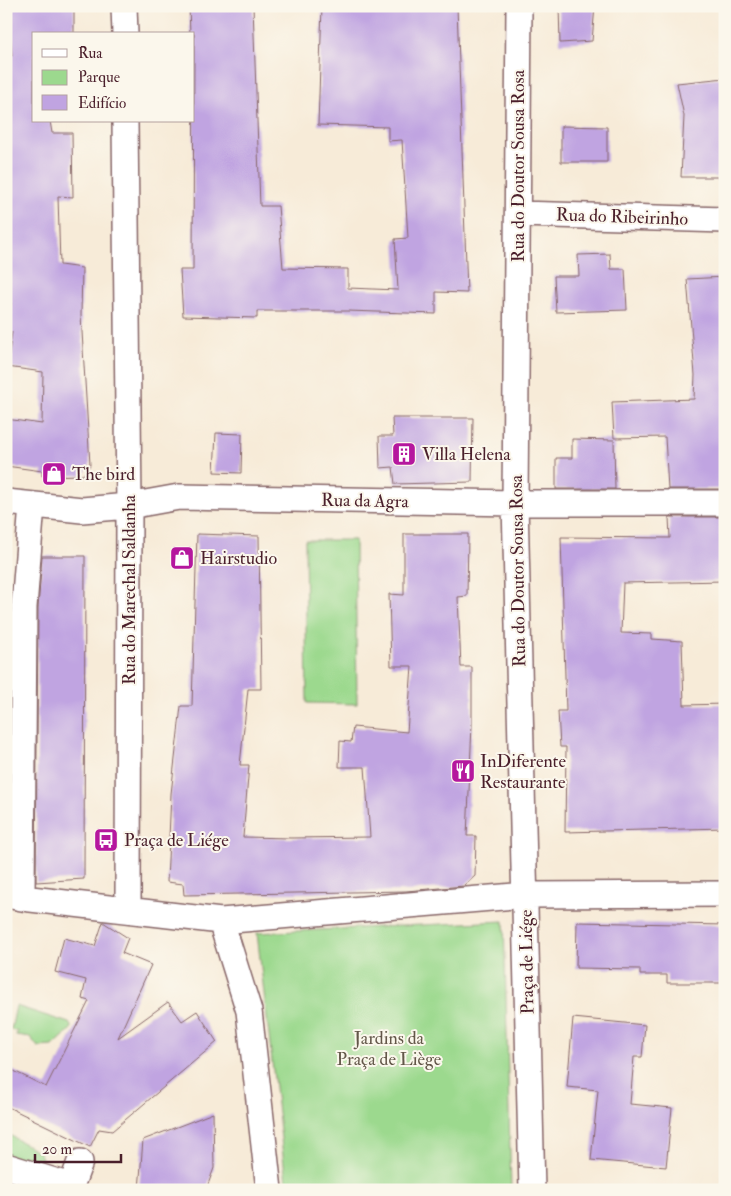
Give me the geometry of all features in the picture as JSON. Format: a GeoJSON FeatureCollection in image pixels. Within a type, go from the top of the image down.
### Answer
{"type":"FeatureCollection","features":[{"type":"Feature","properties":{"kind":"street"},"geometry":{"type":"LineString","coordinates":[[124,6],[125,32]]}},
{"type":"Feature","properties":{"kind":"street","name":"Rua do Doutor Sousa Rosa"},"geometry":{"type":"LineString","coordinates":[[519,6],[519,214],[515,503],[526,895]]}},
{"type":"Feature","properties":{"kind":"street","name":"Rua do Marechal Saldanha"},"geometry":{"type":"LineString","coordinates":[[125,122],[129,506],[128,909]]}},
{"type":"Feature","properties":{"kind":"street","name":"Rua do Ribeirinho"},"geometry":{"type":"LineString","coordinates":[[519,214],[725,220]]}},
{"type":"Feature","properties":{"kind":"street","name":"Rua da Agra"},"geometry":{"type":"LineString","coordinates":[[6,502],[82,510],[129,506],[179,497],[515,503],[725,503]]}},
{"type":"Feature","properties":{"kind":"street"},"geometry":{"type":"LineString","coordinates":[[14,896],[24,607],[32,505]]}},
{"type":"Feature","properties":{"kind":"street"},"geometry":{"type":"LineString","coordinates":[[526,895],[725,894]]}},
{"type":"Feature","properties":{"kind":"street","name":"Praça de Liége"},"geometry":{"type":"LineString","coordinates":[[14,896],[221,921],[526,895],[532,1190]]}},
{"type":"Feature","properties":{"kind":"street"},"geometry":{"type":"LineString","coordinates":[[221,921],[249,1011],[269,1190]]}},
{"type":"Feature","properties":{"kind":"street"},"geometry":{"type":"LineString","coordinates":[[6,1166],[64,1184],[73,1181],[80,1162]]}},
{"type":"Feature","properties":{"kind":"green space"},"geometry":{"type":"Polygon","coordinates":[[[305,540],[355,540],[357,704],[307,703],[305,540]]]}},
{"type":"Feature","properties":{"kind":"green space","name":"Jardins da Praça de Liège"},"geometry":{"type":"Polygon","coordinates":[[[504,921],[511,1190],[287,1190],[257,933],[504,921]]]}},
{"type":"Feature","properties":{"kind":"green space"},"geometry":{"type":"Polygon","coordinates":[[[16,1006],[69,1023],[72,1028],[53,1046],[38,1047],[30,1037],[16,1035],[17,1031],[11,1030],[16,1006]]]}},
{"type":"Feature","properties":{"kind":"green space"},"geometry":{"type":"Polygon","coordinates":[[[6,1133],[39,1152],[42,1158],[36,1166],[6,1158],[6,1133]]]}},
{"type":"Feature","properties":{"kind":"building"},"geometry":{"type":"Polygon","coordinates":[[[8,6],[74,6],[74,32],[32,32],[32,122],[50,122],[52,133],[72,133],[73,197],[58,196],[60,265],[82,268],[81,315],[90,465],[83,475],[42,476],[42,471],[6,466],[6,419],[42,424],[43,372],[7,367],[12,332],[7,331],[11,303],[6,302],[6,57],[12,56],[8,6]]]}},
{"type":"Feature","properties":{"kind":"building"},"geometry":{"type":"Polygon","coordinates":[[[189,6],[253,6],[260,206],[278,206],[283,268],[348,269],[348,288],[398,290],[395,239],[408,238],[402,140],[388,141],[388,127],[318,125],[322,6],[457,6],[467,293],[436,292],[436,314],[348,311],[257,311],[257,318],[183,316],[180,270],[193,270],[195,32],[190,32],[189,6]]]}},
{"type":"Feature","properties":{"kind":"building"},"geometry":{"type":"Polygon","coordinates":[[[559,6],[595,6],[592,41],[560,43],[559,6]]]}},
{"type":"Feature","properties":{"kind":"building"},"geometry":{"type":"Polygon","coordinates":[[[725,78],[725,177],[681,177],[684,116],[677,83],[725,78]]]}},
{"type":"Feature","properties":{"kind":"building"},"geometry":{"type":"Polygon","coordinates":[[[561,126],[607,127],[607,162],[561,162],[561,126]]]}},
{"type":"Feature","properties":{"kind":"building"},"geometry":{"type":"Polygon","coordinates":[[[610,254],[611,269],[625,269],[627,310],[556,312],[554,276],[579,276],[578,255],[610,254]]]}},
{"type":"Feature","properties":{"kind":"building"},"geometry":{"type":"Polygon","coordinates":[[[725,277],[725,489],[668,489],[665,437],[614,438],[612,402],[694,399],[695,375],[687,279],[725,277]]]}},
{"type":"Feature","properties":{"kind":"building","name":"Villa Helena"},"geometry":{"type":"Polygon","coordinates":[[[392,418],[473,418],[472,482],[395,484],[393,467],[380,468],[379,436],[393,436],[392,418]]]}},
{"type":"Feature","properties":{"kind":"building"},"geometry":{"type":"Polygon","coordinates":[[[216,433],[242,434],[241,473],[214,472],[216,433]]]}},
{"type":"Feature","properties":{"kind":"building"},"geometry":{"type":"Polygon","coordinates":[[[572,439],[614,440],[615,489],[556,489],[556,458],[572,458],[572,439]]]}},
{"type":"Feature","properties":{"kind":"building"},"geometry":{"type":"Polygon","coordinates":[[[669,517],[725,517],[725,581],[623,583],[621,633],[652,634],[652,639],[682,641],[684,705],[725,704],[725,828],[565,832],[566,747],[560,747],[558,711],[566,711],[561,537],[670,538],[669,517]]]}},
{"type":"Feature","properties":{"kind":"building"},"geometry":{"type":"Polygon","coordinates":[[[197,534],[259,536],[261,689],[248,689],[240,765],[249,765],[243,837],[291,838],[370,837],[365,767],[339,767],[340,741],[351,742],[353,727],[407,732],[412,666],[391,666],[389,594],[404,595],[404,534],[468,534],[467,596],[458,597],[461,667],[472,667],[472,725],[467,836],[476,836],[475,876],[464,886],[406,891],[184,895],[183,884],[167,882],[171,794],[181,706],[192,706],[197,534]]]}},
{"type":"Feature","properties":{"kind":"building"},"geometry":{"type":"Polygon","coordinates":[[[42,556],[85,556],[84,879],[36,882],[38,608],[42,556]]]}},
{"type":"Feature","properties":{"kind":"building"},"geometry":{"type":"Polygon","coordinates":[[[6,645],[9,645],[9,754],[6,754],[6,645]]]}},
{"type":"Feature","properties":{"kind":"building"},"geometry":{"type":"Polygon","coordinates":[[[6,822],[8,822],[6,881],[6,822]]]}},
{"type":"Feature","properties":{"kind":"building"},"geometry":{"type":"Polygon","coordinates":[[[103,922],[128,938],[122,953],[151,965],[118,1038],[168,1002],[182,1021],[197,1011],[217,1042],[112,1131],[99,1129],[90,1147],[6,1106],[6,1067],[46,1087],[89,1001],[82,999],[86,980],[55,972],[64,938],[95,946],[103,922]]]}},
{"type":"Feature","properties":{"kind":"building"},"geometry":{"type":"Polygon","coordinates":[[[577,922],[725,925],[725,983],[667,983],[667,975],[640,975],[640,969],[576,968],[577,922]]]}},
{"type":"Feature","properties":{"kind":"building"},"geometry":{"type":"Polygon","coordinates":[[[573,1018],[645,1025],[642,1057],[634,1057],[630,1104],[672,1108],[666,1167],[591,1160],[598,1090],[567,1087],[573,1018]]]}},
{"type":"Feature","properties":{"kind":"building"},"geometry":{"type":"Polygon","coordinates":[[[213,1113],[214,1168],[206,1190],[139,1190],[143,1140],[213,1113]]]}},
{"type":"Feature","properties":{"kind":"place","name":"Villa Helena"},"geometry":{"type":"Point","coordinates":[404,454]}},
{"type":"Feature","properties":{"kind":"place","name":"The bird"},"geometry":{"type":"Point","coordinates":[54,474]}},
{"type":"Feature","properties":{"kind":"place","name":"Hairstudio"},"geometry":{"type":"Point","coordinates":[182,558]}},
{"type":"Feature","properties":{"kind":"place","name":"InDiferente Restaurante"},"geometry":{"type":"Point","coordinates":[463,771]}},
{"type":"Feature","properties":{"kind":"place","name":"Praça de Liége"},"geometry":{"type":"Point","coordinates":[106,840]}}]}
